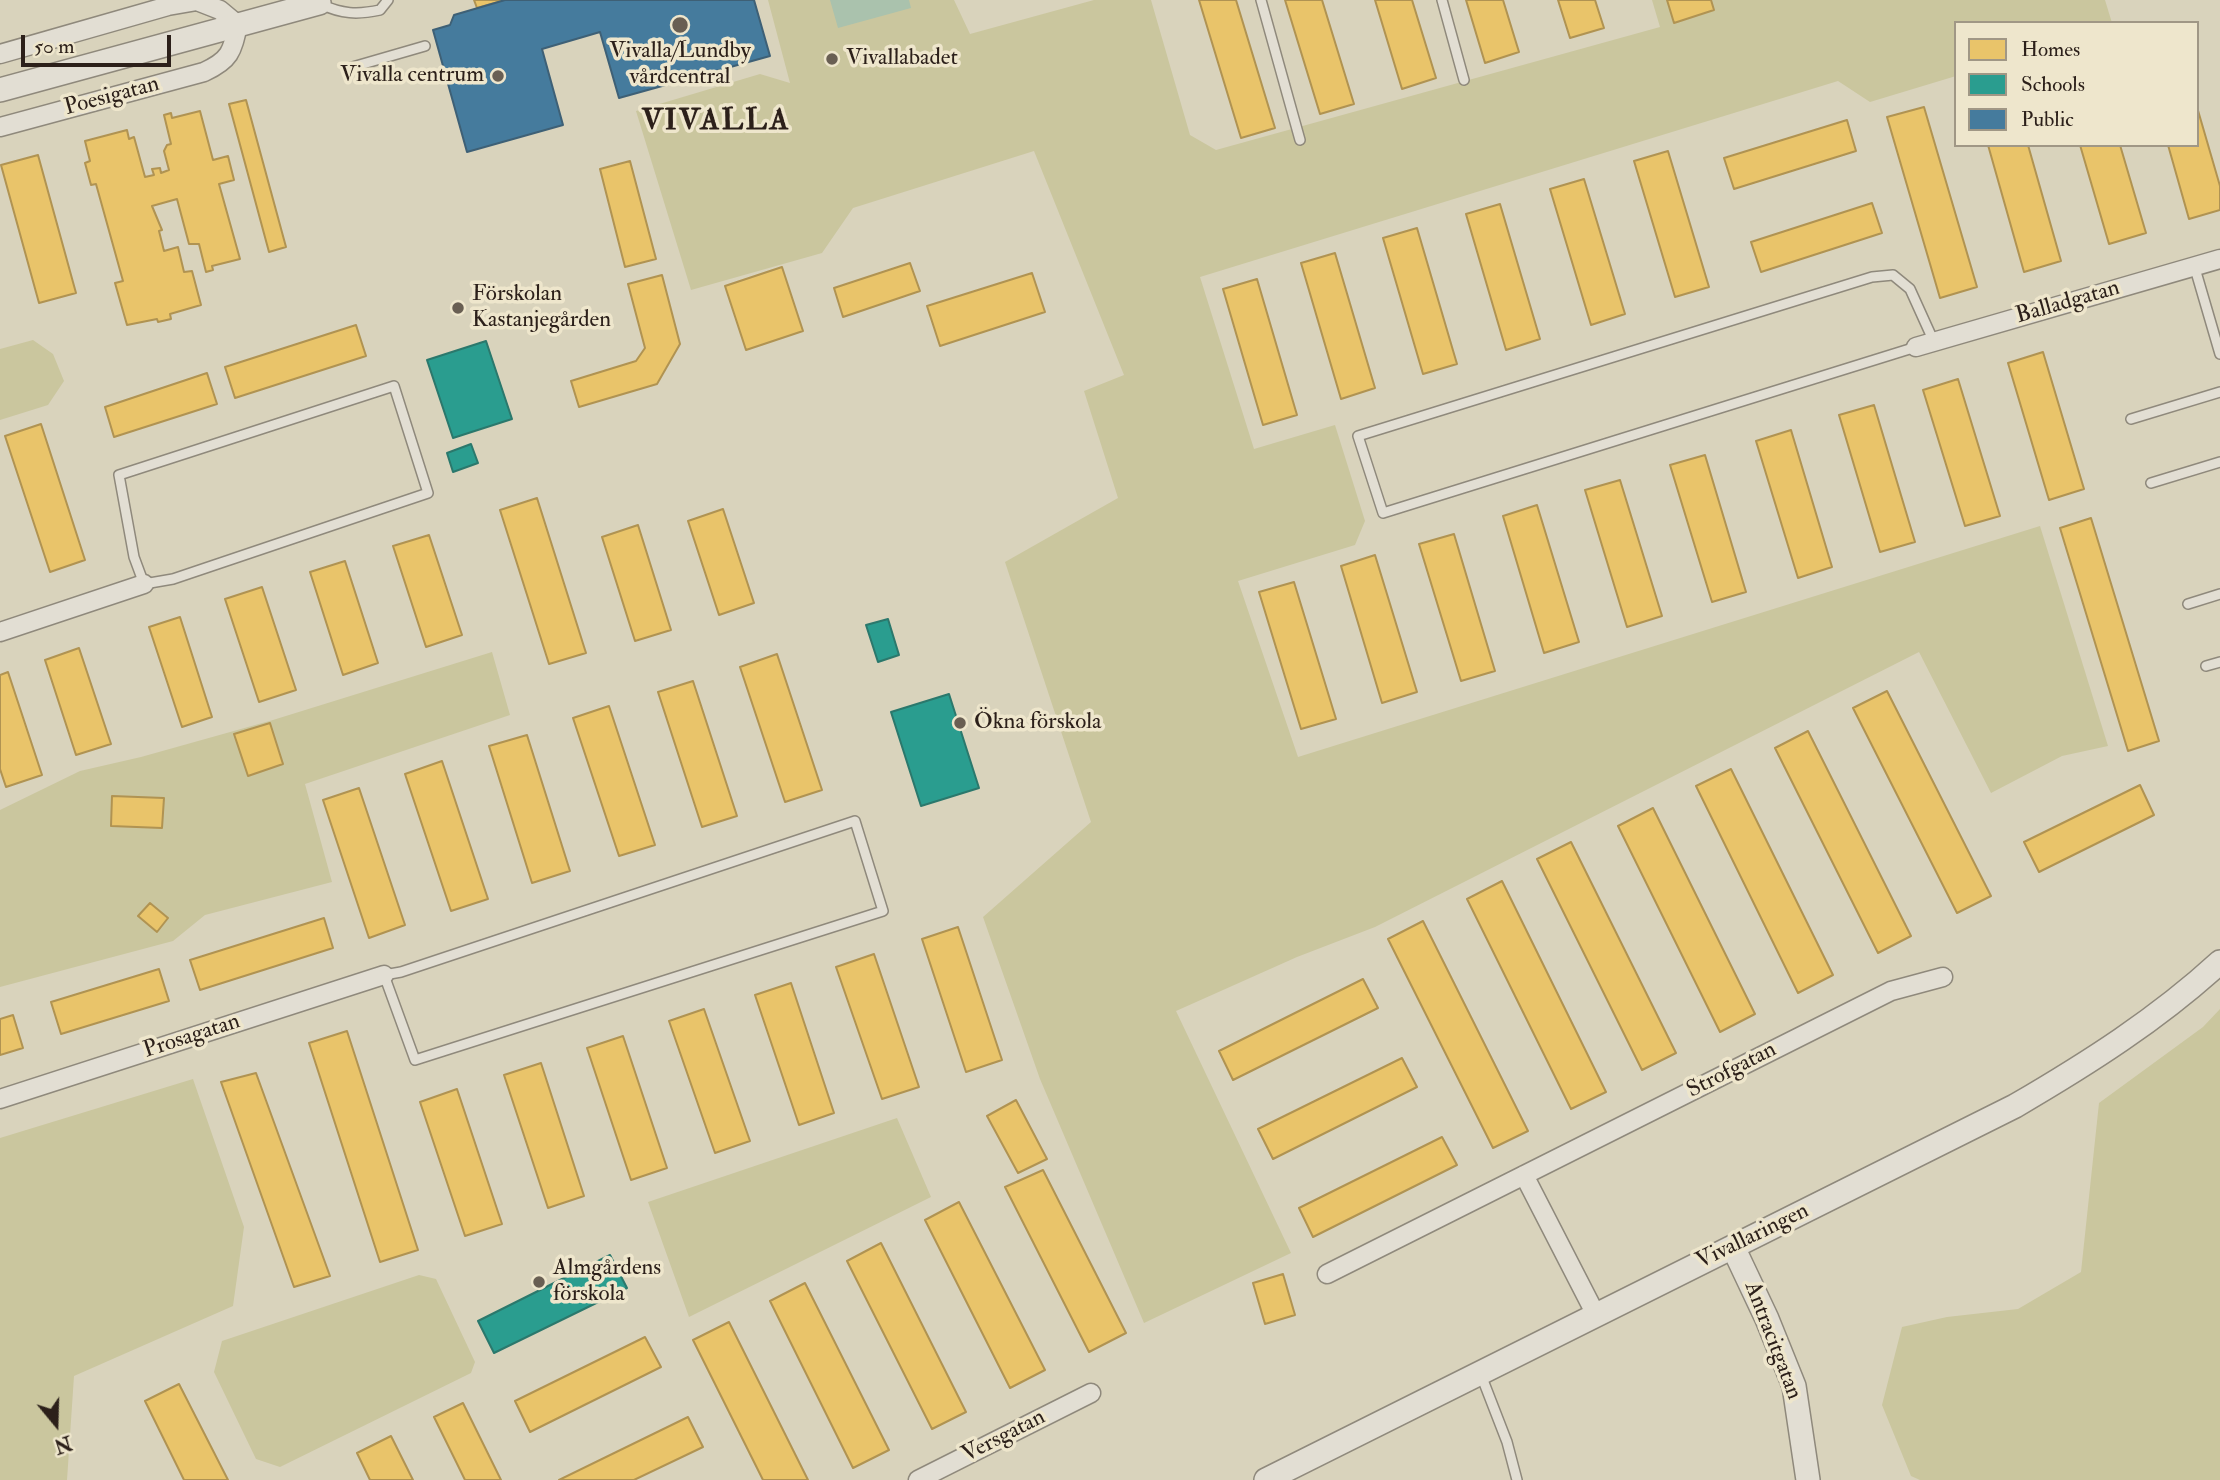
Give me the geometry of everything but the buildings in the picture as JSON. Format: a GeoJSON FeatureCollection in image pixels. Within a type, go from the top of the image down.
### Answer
{"type":"FeatureCollection","features":[{"type":"Feature","properties":{"kind":"street"},"geometry":{"type":"LineString","coordinates":[[0,54],[168,6],[197,1],[220,10],[238,25]]}},
{"type":"Feature","properties":{"kind":"street","name":"Poesigatan"},"geometry":{"type":"LineString","coordinates":[[0,90],[318,2]]}},
{"type":"Feature","properties":{"kind":"street","name":"Poesigatan"},"geometry":{"type":"LineString","coordinates":[[0,127],[204,72],[220,65],[232,53],[238,25]]}},
{"type":"Feature","properties":{"kind":"street","name":"Balladgatan"},"geometry":{"type":"LineString","coordinates":[[1916,347],[2220,259]]}},
{"type":"Feature","properties":{"kind":"street"},"geometry":{"type":"LineString","coordinates":[[0,632],[144,584]]}},
{"type":"Feature","properties":{"kind":"street","name":"Vivallaringen"},"geometry":{"type":"LineString","coordinates":[[1266,1480],[2003,1112],[2120,1041],[2173,1002],[2220,962]]}},
{"type":"Feature","properties":{"kind":"street","name":"Prosagatan"},"geometry":{"type":"LineString","coordinates":[[0,1099],[384,975]]}},
{"type":"Feature","properties":{"kind":"street","name":"Strofgatan"},"geometry":{"type":"LineString","coordinates":[[1327,1274],[1891,991],[1944,977]]}},
{"type":"Feature","properties":{"kind":"street"},"geometry":{"type":"LineString","coordinates":[[1524,1175],[1596,1315]]}},
{"type":"Feature","properties":{"kind":"street","name":"Antracitgatan"},"geometry":{"type":"LineString","coordinates":[[1733,1247],[1768,1319],[1794,1386],[1808,1480]]}},
{"type":"Feature","properties":{"kind":"street","name":"Versgatan"},"geometry":{"type":"LineString","coordinates":[[918,1480],[1091,1393]]}},
{"type":"Feature","properties":{"kind":"lane"},"geometry":{"type":"LineString","coordinates":[[318,2],[339,13],[358,14],[380,10],[388,0]]}},
{"type":"Feature","properties":{"kind":"lane"},"geometry":{"type":"LineString","coordinates":[[1261,0],[1300,140]]}},
{"type":"Feature","properties":{"kind":"lane"},"geometry":{"type":"LineString","coordinates":[[1442,0],[1464,80]]}},
{"type":"Feature","properties":{"kind":"lane"},"geometry":{"type":"LineString","coordinates":[[349,68],[425,46]]}},
{"type":"Feature","properties":{"kind":"lane"},"geometry":{"type":"LineString","coordinates":[[2194,265],[2220,354]]}},
{"type":"Feature","properties":{"kind":"lane"},"geometry":{"type":"LineString","coordinates":[[1916,347],[1383,513],[1358,436],[1872,277],[1893,275],[1910,289],[1934,342]]}},
{"type":"Feature","properties":{"kind":"lane"},"geometry":{"type":"LineString","coordinates":[[394,386],[428,493],[173,579],[144,584],[134,557],[119,475],[394,386]]}},
{"type":"Feature","properties":{"kind":"lane"},"geometry":{"type":"LineString","coordinates":[[2130,419],[2220,392]]}},
{"type":"Feature","properties":{"kind":"lane"},"geometry":{"type":"LineString","coordinates":[[2151,483],[2220,462]]}},
{"type":"Feature","properties":{"kind":"lane"},"geometry":{"type":"LineString","coordinates":[[2188,604],[2220,594]]}},
{"type":"Feature","properties":{"kind":"lane"},"geometry":{"type":"LineString","coordinates":[[2206,666],[2220,662]]}},
{"type":"Feature","properties":{"kind":"lane"},"geometry":{"type":"LineString","coordinates":[[855,821],[883,911],[415,1060],[384,975],[401,972],[855,821]]}},
{"type":"Feature","properties":{"kind":"lane"},"geometry":{"type":"LineString","coordinates":[[1480,1373],[1507,1442],[1517,1480]]}},
{"type":"Feature","properties":{"kind":"shaded area"},"geometry":{"type":"Polygon","coordinates":[[[768,0],[954,0],[970,34],[1094,0],[1151,0],[1190,135],[1216,150],[1660,27],[1652,0],[2105,0],[2111,21],[1954,21],[1954,77],[1870,102],[1838,81],[1200,277],[1254,449],[1335,425],[1365,521],[1355,545],[1238,581],[1298,757],[2040,526],[2108,746],[2062,756],[1991,793],[1919,652],[1375,927],[1297,957],[1176,1011],[1291,1253],[1144,1323],[1040,1079],[983,917],[1091,822],[1005,562],[1118,498],[1084,391],[1124,375],[1034,151],[853,208],[822,253],[691,290],[636,111],[760,74],[790,83],[768,0]]]}},
{"type":"Feature","properties":{"kind":"shaded area"},"geometry":{"type":"Polygon","coordinates":[[[830,0],[909,0],[911,8],[838,28],[830,0]]]}},
{"type":"Feature","properties":{"kind":"shaded area"},"geometry":{"type":"Polygon","coordinates":[[[33,340],[53,354],[64,381],[48,405],[0,420],[0,349],[33,340]]]}},
{"type":"Feature","properties":{"kind":"shaded area"},"geometry":{"type":"Polygon","coordinates":[[[492,652],[510,715],[305,784],[332,882],[205,915],[173,941],[0,987],[0,810],[80,771],[273,720],[492,652]]]}},
{"type":"Feature","properties":{"kind":"shaded area"},"geometry":{"type":"Polygon","coordinates":[[[2220,1009],[2220,1480],[1920,1480],[1911,1476],[1882,1405],[1902,1327],[1947,1317],[2018,1309],[2081,1272],[2099,1103],[2203,1027],[2220,1009]]]}},
{"type":"Feature","properties":{"kind":"shaded area"},"geometry":{"type":"Polygon","coordinates":[[[193,1079],[244,1227],[233,1306],[74,1376],[67,1480],[0,1480],[0,1138],[193,1079]]]}},
{"type":"Feature","properties":{"kind":"shaded area"},"geometry":{"type":"Polygon","coordinates":[[[897,1118],[931,1197],[689,1317],[648,1202],[897,1118]]]}},
{"type":"Feature","properties":{"kind":"shaded area"},"geometry":{"type":"Polygon","coordinates":[[[419,1275],[436,1279],[475,1362],[471,1373],[280,1467],[256,1459],[214,1372],[222,1341],[419,1275]]]}},
{"type":"Feature","properties":{"kind":"place","name":"Vivalla/Lundby vårdcentral"},"geometry":{"type":"Point","coordinates":[680,25]}},
{"type":"Feature","properties":{"kind":"place","name":"Vivallabadet"},"geometry":{"type":"Point","coordinates":[832,59]}},
{"type":"Feature","properties":{"kind":"place","name":"Vivalla centrum"},"geometry":{"type":"Point","coordinates":[498,76]}},
{"type":"Feature","properties":{"kind":"place","name":"Förskolan Kastanjegården"},"geometry":{"type":"Point","coordinates":[458,308]}},
{"type":"Feature","properties":{"kind":"place","name":"Ökna förskola"},"geometry":{"type":"Point","coordinates":[960,723]}},
{"type":"Feature","properties":{"kind":"place","name":"Almgårdens förskola"},"geometry":{"type":"Point","coordinates":[539,1282]}},
{"type":"Feature","properties":{"kind":"district","name":"VIVALLA"},"geometry":{"type":"Point","coordinates":[716,123]}}]}
